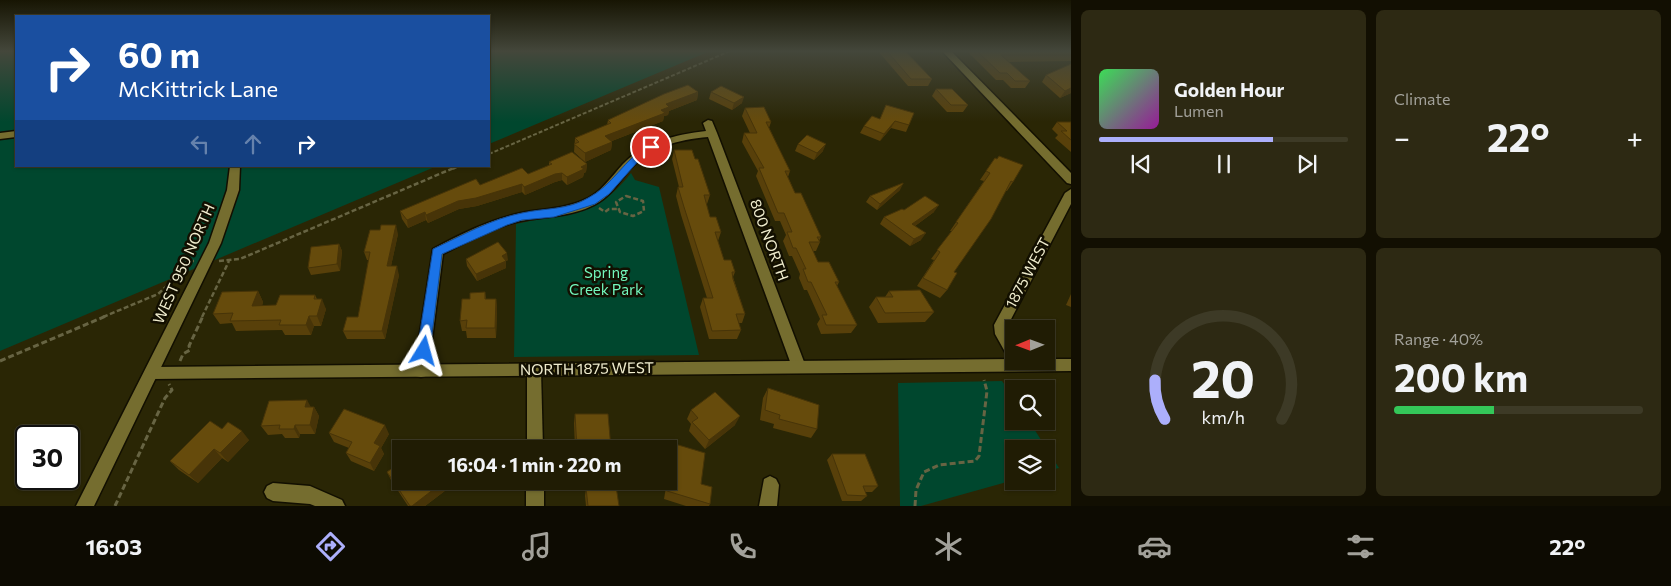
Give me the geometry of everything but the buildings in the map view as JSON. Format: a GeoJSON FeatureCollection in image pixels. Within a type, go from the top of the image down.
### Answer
{"type":"FeatureCollection","features":[{"type":"Feature","properties":{"kind":"street"},"geometry":{"type":"LineString","coordinates":[[969,75],[1071,180]]}},
{"type":"Feature","properties":{"kind":"street"},"geometry":{"type":"LineString","coordinates":[[0,128],[15,126]]}},
{"type":"Feature","properties":{"kind":"street","name":"800 NORTH"},"geometry":{"type":"LineString","coordinates":[[421,371],[437,252],[503,222],[522,216],[554,213],[591,202],[605,192],[638,156],[651,147],[710,128],[799,367]]}},
{"type":"Feature","properties":{"kind":"street"},"geometry":{"type":"LineString","coordinates":[[0,136],[15,134]]}},
{"type":"Feature","properties":{"kind":"street","name":"WEST 950 NORTH"},"geometry":{"type":"LineString","coordinates":[[85,506],[215,243],[233,190],[235,167]]}},
{"type":"Feature","properties":{"kind":"street","name":"1875 WEST"},"geometry":{"type":"LineString","coordinates":[[1005,339],[1002,334],[1001,325],[1071,193]]}},
{"type":"Feature","properties":{"kind":"street","name":"NORTH 1875 WEST"},"geometry":{"type":"LineString","coordinates":[[152,373],[799,367],[1005,361]]}},
{"type":"Feature","properties":{"kind":"street"},"geometry":{"type":"LineString","coordinates":[[1055,364],[1071,365]]}},
{"type":"Feature","properties":{"kind":"street"},"geometry":{"type":"LineString","coordinates":[[534,370],[535,440]]}},
{"type":"Feature","properties":{"kind":"street"},"geometry":{"type":"LineString","coordinates":[[768,506],[770,485]]}},
{"type":"Feature","properties":{"kind":"street"},"geometry":{"type":"LineString","coordinates":[[535,490],[535,506]]}},
{"type":"Feature","properties":{"kind":"street"},"geometry":{"type":"LineString","coordinates":[[273,492],[310,495],[336,506]]}},
{"type":"Feature","properties":{"kind":"path"},"geometry":{"type":"LineString","coordinates":[[490,154],[675,75]]}},
{"type":"Feature","properties":{"kind":"path"},"geometry":{"type":"LineString","coordinates":[[190,350],[189,346],[229,261],[240,259],[457,167]]}},
{"type":"Feature","properties":{"kind":"path"},"geometry":{"type":"LineString","coordinates":[[597,207],[605,212],[609,209],[617,208],[628,215],[642,213],[645,204],[635,197],[620,199],[614,196]]}},
{"type":"Feature","properties":{"kind":"path"},"geometry":{"type":"LineString","coordinates":[[617,208],[616,202],[620,199]]}},
{"type":"Feature","properties":{"kind":"path"},"geometry":{"type":"LineString","coordinates":[[0,361],[151,297],[169,284],[181,261]]}},
{"type":"Feature","properties":{"kind":"path"},"geometry":{"type":"LineString","coordinates":[[915,506],[915,486],[923,472],[942,464],[975,462],[979,456],[987,391],[984,380]]}},
{"type":"Feature","properties":{"kind":"path"},"geometry":{"type":"LineString","coordinates":[[115,506],[165,398],[172,390]]}},
{"type":"Feature","properties":{"kind":"green space"},"geometry":{"type":"Polygon","coordinates":[[[0,75],[15,75],[15,167],[435,167],[0,351],[0,75]]]}},
{"type":"Feature","properties":{"kind":"green space"},"geometry":{"type":"Polygon","coordinates":[[[490,75],[654,75],[490,144],[490,75]]]}},
{"type":"Feature","properties":{"kind":"green space","name":"Spring Creek Park"},"geometry":{"type":"Polygon","coordinates":[[[631,173],[635,180],[659,187],[699,355],[514,357],[516,224],[566,215],[593,206],[618,188],[631,173]]]}},
{"type":"Feature","properties":{"kind":"green space"},"geometry":{"type":"Polygon","coordinates":[[[1002,381],[1005,385],[1005,430],[1035,430],[1041,440],[1005,440],[1005,483],[921,506],[900,506],[898,383],[1002,381]]]}},
{"type":"Feature","properties":{"kind":"route"},"geometry":{"type":"LineString","coordinates":[[424,351],[437,252],[481,230],[503,222],[522,216],[554,213],[591,202],[605,192],[626,167],[651,147]]}}]}
